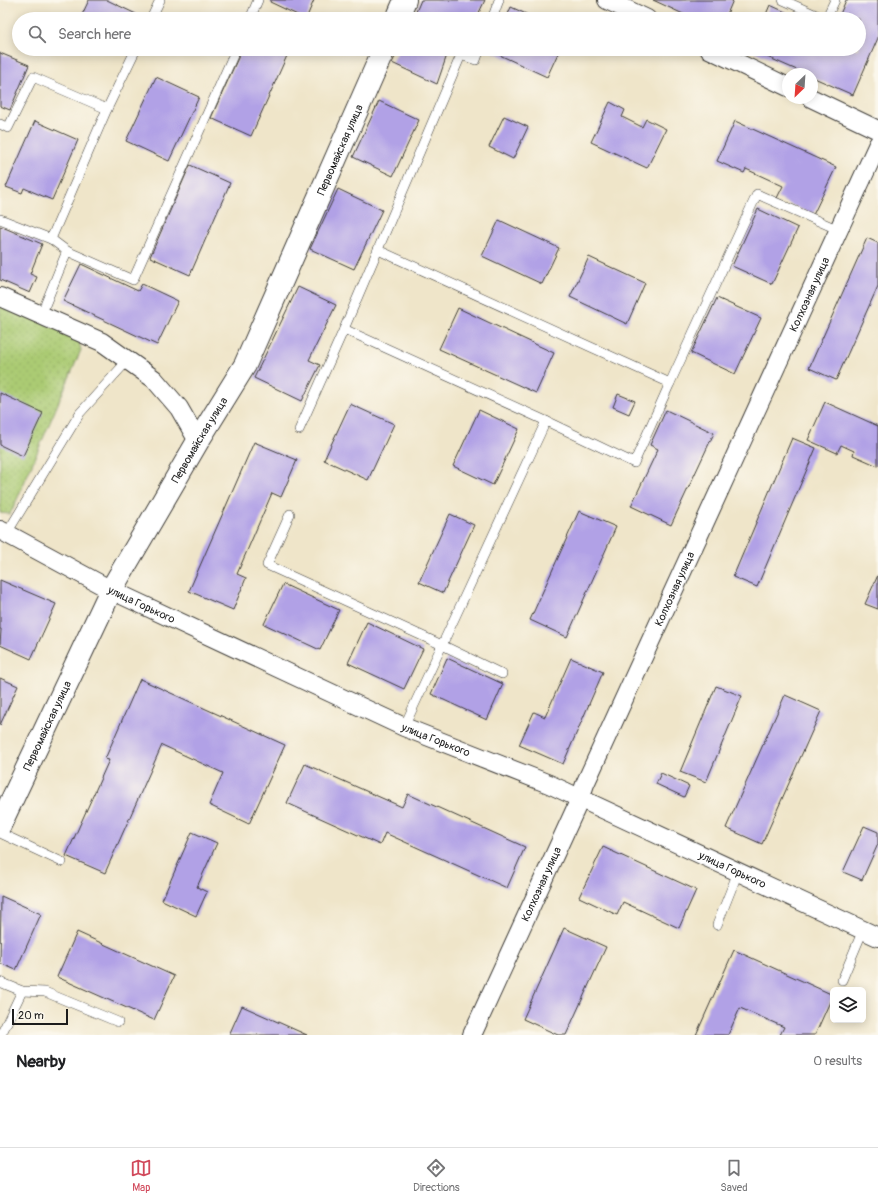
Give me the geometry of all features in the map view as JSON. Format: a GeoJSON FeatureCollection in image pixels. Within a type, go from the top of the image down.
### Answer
{"type":"FeatureCollection","features":[{"type":"Feature","properties":{"kind":"street"},"geometry":{"type":"LineString","coordinates":[[400,12],[405,0]]}},
{"type":"Feature","properties":{"kind":"street"},"geometry":{"type":"LineString","coordinates":[[607,0],[632,12]]}},
{"type":"Feature","properties":{"kind":"street","name":"Первомайская улица"},"geometry":{"type":"LineString","coordinates":[[0,825],[111,590],[198,441],[245,365],[381,56]]}},
{"type":"Feature","properties":{"kind":"street"},"geometry":{"type":"LineString","coordinates":[[724,56],[782,84]]}},
{"type":"Feature","properties":{"kind":"street"},"geometry":{"type":"LineString","coordinates":[[818,101],[878,130]]}},
{"type":"Feature","properties":{"kind":"street","name":"Колхозная улица"},"geometry":{"type":"LineString","coordinates":[[472,1035],[580,799],[585,784],[878,144]]}},
{"type":"Feature","properties":{"kind":"street"},"geometry":{"type":"LineString","coordinates":[[0,297],[102,342],[128,360],[154,379],[179,408],[198,441]]}},
{"type":"Feature","properties":{"kind":"street","name":"улица Горького"},"geometry":{"type":"LineString","coordinates":[[4,531],[111,590],[404,727],[549,784],[870,934]]}},
{"type":"Feature","properties":{"kind":"lane"},"geometry":{"type":"LineString","coordinates":[[154,12],[160,0]]}},
{"type":"Feature","properties":{"kind":"lane"},"geometry":{"type":"LineString","coordinates":[[253,12],[258,0]]}},
{"type":"Feature","properties":{"kind":"lane"},"geometry":{"type":"LineString","coordinates":[[495,12],[499,0]]}},
{"type":"Feature","properties":{"kind":"lane"},"geometry":{"type":"LineString","coordinates":[[782,0],[809,12]]}},
{"type":"Feature","properties":{"kind":"lane"},"geometry":{"type":"LineString","coordinates":[[829,12],[835,0]]}},
{"type":"Feature","properties":{"kind":"lane"},"geometry":{"type":"LineString","coordinates":[[51,239],[107,108],[133,56]]}},
{"type":"Feature","properties":{"kind":"lane"},"geometry":{"type":"LineString","coordinates":[[0,219],[51,239],[67,251],[133,280],[233,56]]}},
{"type":"Feature","properties":{"kind":"lane"},"geometry":{"type":"LineString","coordinates":[[299,430],[344,329],[461,56]]}},
{"type":"Feature","properties":{"kind":"lane"},"geometry":{"type":"LineString","coordinates":[[464,56],[476,60],[477,56]]}},
{"type":"Feature","properties":{"kind":"lane"},"geometry":{"type":"LineString","coordinates":[[0,124],[8,128],[33,77],[107,108]]}},
{"type":"Feature","properties":{"kind":"lane"},"geometry":{"type":"LineString","coordinates":[[344,329],[546,421],[634,463],[758,194],[839,230]]}},
{"type":"Feature","properties":{"kind":"lane"},"geometry":{"type":"LineString","coordinates":[[378,250],[670,383]]}},
{"type":"Feature","properties":{"kind":"lane"},"geometry":{"type":"LineString","coordinates":[[41,315],[67,251]]}},
{"type":"Feature","properties":{"kind":"lane"},"geometry":{"type":"LineString","coordinates":[[4,531],[80,413],[128,360]]}},
{"type":"Feature","properties":{"kind":"lane"},"geometry":{"type":"LineString","coordinates":[[404,727],[546,421]]}},
{"type":"Feature","properties":{"kind":"lane"},"geometry":{"type":"LineString","coordinates":[[290,514],[267,565],[502,674]]}},
{"type":"Feature","properties":{"kind":"lane"},"geometry":{"type":"LineString","coordinates":[[0,833],[62,862]]}},
{"type":"Feature","properties":{"kind":"lane"},"geometry":{"type":"LineString","coordinates":[[717,925],[738,872]]}},
{"type":"Feature","properties":{"kind":"lane"},"geometry":{"type":"LineString","coordinates":[[842,980],[870,934]]}},
{"type":"Feature","properties":{"kind":"lane"},"geometry":{"type":"LineString","coordinates":[[0,982],[22,992],[45,992],[118,1022]]}},
{"type":"Feature","properties":{"kind":"lane"},"geometry":{"type":"LineString","coordinates":[[1,1035],[22,992]]}},
{"type":"Feature","properties":{"kind":"green space"},"geometry":{"type":"Polygon","coordinates":[[[0,304],[78,338],[81,350],[10,514],[0,513],[0,304]]]}},
{"type":"Feature","properties":{"kind":"building"},"geometry":{"type":"Polygon","coordinates":[[[89,0],[107,0],[132,12],[83,12],[89,0]]]}},
{"type":"Feature","properties":{"kind":"building"},"geometry":{"type":"Polygon","coordinates":[[[271,0],[314,0],[309,12],[291,12],[270,2],[271,0]]]}},
{"type":"Feature","properties":{"kind":"building"},"geometry":{"type":"Polygon","coordinates":[[[421,0],[485,0],[479,12],[416,12],[421,0]]]}},
{"type":"Feature","properties":{"kind":"building"},"geometry":{"type":"Polygon","coordinates":[[[653,0],[733,0],[728,12],[679,12],[653,0]]]}},
{"type":"Feature","properties":{"kind":"building"},"geometry":{"type":"Polygon","coordinates":[[[846,0],[878,0],[878,38],[853,95],[818,80],[818,68],[792,68],[765,56],[866,56],[866,12],[841,12],[846,0]]]}},
{"type":"Feature","properties":{"kind":"building"},"geometry":{"type":"Polygon","coordinates":[[[770,5],[786,12],[767,12],[770,5]]]}},
{"type":"Feature","properties":{"kind":"building"},"geometry":{"type":"Polygon","coordinates":[[[511,7],[522,12],[509,12],[511,7]]]}},
{"type":"Feature","properties":{"kind":"building"},"geometry":{"type":"Polygon","coordinates":[[[0,53],[29,65],[10,110],[0,106],[0,53]]]}},
{"type":"Feature","properties":{"kind":"building"},"geometry":{"type":"Polygon","coordinates":[[[239,56],[287,56],[251,136],[211,118],[239,56]]]}},
{"type":"Feature","properties":{"kind":"building"},"geometry":{"type":"Polygon","coordinates":[[[396,56],[447,56],[437,84],[392,63],[396,56]]]}},
{"type":"Feature","properties":{"kind":"building"},"geometry":{"type":"Polygon","coordinates":[[[502,56],[557,56],[547,77],[502,56]]]}},
{"type":"Feature","properties":{"kind":"building"},"geometry":{"type":"Polygon","coordinates":[[[156,77],[199,97],[169,161],[126,141],[156,77]]]}},
{"type":"Feature","properties":{"kind":"building"},"geometry":{"type":"Polygon","coordinates":[[[379,101],[419,120],[393,176],[353,157],[379,101]]]}},
{"type":"Feature","properties":{"kind":"building"},"geometry":{"type":"Polygon","coordinates":[[[610,102],[625,110],[622,117],[642,127],[646,119],[666,129],[647,168],[591,142],[610,102]]]}},
{"type":"Feature","properties":{"kind":"building"},"geometry":{"type":"Polygon","coordinates":[[[504,116],[528,127],[513,159],[489,147],[504,116]]]}},
{"type":"Feature","properties":{"kind":"building"},"geometry":{"type":"Polygon","coordinates":[[[35,121],[78,140],[52,200],[24,188],[22,193],[6,187],[35,121]]]}},
{"type":"Feature","properties":{"kind":"building"},"geometry":{"type":"Polygon","coordinates":[[[735,121],[836,167],[813,215],[777,198],[783,186],[746,169],[744,173],[717,161],[735,121]]]}},
{"type":"Feature","properties":{"kind":"building"},"geometry":{"type":"Polygon","coordinates":[[[190,165],[230,183],[190,275],[150,257],[190,165]]]}},
{"type":"Feature","properties":{"kind":"building"},"geometry":{"type":"Polygon","coordinates":[[[338,189],[382,210],[354,269],[310,249],[338,189]]]}},
{"type":"Feature","properties":{"kind":"building"},"geometry":{"type":"Polygon","coordinates":[[[758,209],[798,228],[772,284],[732,266],[758,209]]]}},
{"type":"Feature","properties":{"kind":"building"},"geometry":{"type":"Polygon","coordinates":[[[499,220],[559,248],[542,284],[482,256],[499,220]]]}},
{"type":"Feature","properties":{"kind":"building"},"geometry":{"type":"Polygon","coordinates":[[[0,226],[42,244],[30,274],[37,277],[30,293],[0,280],[0,226]]]}},
{"type":"Feature","properties":{"kind":"building"},"geometry":{"type":"Polygon","coordinates":[[[867,238],[878,243],[878,286],[836,380],[809,368],[867,238]]]}},
{"type":"Feature","properties":{"kind":"building"},"geometry":{"type":"Polygon","coordinates":[[[589,257],[645,283],[627,324],[570,297],[589,257]]]}},
{"type":"Feature","properties":{"kind":"building"},"geometry":{"type":"Polygon","coordinates":[[[81,264],[138,291],[142,284],[178,301],[157,345],[63,301],[81,264]]]}},
{"type":"Feature","properties":{"kind":"building"},"geometry":{"type":"Polygon","coordinates":[[[298,287],[336,305],[309,360],[320,365],[302,401],[254,378],[298,287]]]}},
{"type":"Feature","properties":{"kind":"building"},"geometry":{"type":"Polygon","coordinates":[[[717,298],[761,318],[735,374],[691,353],[717,298]]]}},
{"type":"Feature","properties":{"kind":"building"},"geometry":{"type":"Polygon","coordinates":[[[458,308],[554,353],[536,393],[439,349],[458,308]]]}},
{"type":"Feature","properties":{"kind":"building"},"geometry":{"type":"Polygon","coordinates":[[[0,393],[43,413],[23,456],[0,445],[0,393]]]}},
{"type":"Feature","properties":{"kind":"building"},"geometry":{"type":"Polygon","coordinates":[[[618,394],[635,401],[629,414],[613,407],[618,394]]]}},
{"type":"Feature","properties":{"kind":"building"},"geometry":{"type":"Polygon","coordinates":[[[825,402],[878,426],[878,466],[853,455],[854,451],[841,445],[837,453],[808,440],[825,402]]]}},
{"type":"Feature","properties":{"kind":"building"},"geometry":{"type":"Polygon","coordinates":[[[350,404],[394,424],[368,480],[324,460],[350,404]]]}},
{"type":"Feature","properties":{"kind":"building"},"geometry":{"type":"Polygon","coordinates":[[[479,410],[519,429],[493,485],[453,466],[479,410]]]}},
{"type":"Feature","properties":{"kind":"building"},"geometry":{"type":"Polygon","coordinates":[[[666,410],[714,433],[671,525],[631,506],[658,449],[650,445],[666,410]]]}},
{"type":"Feature","properties":{"kind":"building"},"geometry":{"type":"Polygon","coordinates":[[[792,438],[816,448],[757,587],[733,577],[792,438]]]}},
{"type":"Feature","properties":{"kind":"building"},"geometry":{"type":"Polygon","coordinates":[[[254,442],[297,460],[281,497],[272,493],[237,574],[246,578],[233,610],[189,591],[254,442]]]}},
{"type":"Feature","properties":{"kind":"building"},"geometry":{"type":"Polygon","coordinates":[[[579,511],[616,527],[567,637],[530,620],[579,511]]]}},
{"type":"Feature","properties":{"kind":"building"},"geometry":{"type":"Polygon","coordinates":[[[450,514],[474,525],[443,593],[419,582],[450,514]]]}},
{"type":"Feature","properties":{"kind":"building"},"geometry":{"type":"Polygon","coordinates":[[[878,575],[878,609],[865,604],[878,575]]]}},
{"type":"Feature","properties":{"kind":"building"},"geometry":{"type":"Polygon","coordinates":[[[0,580],[56,604],[31,659],[0,645],[0,580]]]}},
{"type":"Feature","properties":{"kind":"building"},"geometry":{"type":"Polygon","coordinates":[[[283,584],[339,610],[320,650],[264,624],[283,584]]]}},
{"type":"Feature","properties":{"kind":"building"},"geometry":{"type":"Polygon","coordinates":[[[367,622],[423,649],[404,689],[348,663],[367,622]]]}},
{"type":"Feature","properties":{"kind":"building"},"geometry":{"type":"Polygon","coordinates":[[[447,658],[503,684],[487,720],[431,694],[447,658]]]}},
{"type":"Feature","properties":{"kind":"building"},"geometry":{"type":"Polygon","coordinates":[[[571,658],[603,672],[563,764],[519,745],[534,712],[545,717],[571,658]]]}},
{"type":"Feature","properties":{"kind":"building"},"geometry":{"type":"Polygon","coordinates":[[[0,678],[18,686],[0,725],[0,678]]]}},
{"type":"Feature","properties":{"kind":"building"},"geometry":{"type":"Polygon","coordinates":[[[140,679],[285,745],[249,824],[209,805],[223,773],[162,745],[105,873],[66,856],[109,760],[105,759],[140,679]]]}},
{"type":"Feature","properties":{"kind":"building"},"geometry":{"type":"Polygon","coordinates":[[[716,686],[742,696],[706,782],[680,772],[716,686]]]}},
{"type":"Feature","properties":{"kind":"building"},"geometry":{"type":"Polygon","coordinates":[[[785,695],[821,711],[762,844],[726,828],[785,695]]]}},
{"type":"Feature","properties":{"kind":"building"},"geometry":{"type":"Polygon","coordinates":[[[305,764],[402,807],[408,794],[525,847],[507,888],[385,833],[380,845],[287,803],[305,764]]]}},
{"type":"Feature","properties":{"kind":"building"},"geometry":{"type":"Polygon","coordinates":[[[661,773],[689,786],[684,797],[656,784],[661,773]]]}},
{"type":"Feature","properties":{"kind":"building"},"geometry":{"type":"Polygon","coordinates":[[[864,826],[878,832],[878,844],[862,880],[843,872],[864,826]]]}},
{"type":"Feature","properties":{"kind":"building"},"geometry":{"type":"Polygon","coordinates":[[[192,832],[217,843],[197,887],[207,892],[196,916],[162,900],[192,832]]]}},
{"type":"Feature","properties":{"kind":"building"},"geometry":{"type":"Polygon","coordinates":[[[603,847],[696,890],[679,928],[623,902],[617,915],[579,897],[603,847]]]}},
{"type":"Feature","properties":{"kind":"building"},"geometry":{"type":"Polygon","coordinates":[[[1,896],[41,914],[16,970],[0,963],[1,896]]]}},
{"type":"Feature","properties":{"kind":"building"},"geometry":{"type":"Polygon","coordinates":[[[564,928],[606,947],[566,1035],[558,1035],[523,1019],[564,928]]]}},
{"type":"Feature","properties":{"kind":"building"},"geometry":{"type":"Polygon","coordinates":[[[77,932],[174,976],[154,1020],[57,977],[77,932]]]}},
{"type":"Feature","properties":{"kind":"building"},"geometry":{"type":"Polygon","coordinates":[[[734,950],[830,994],[830,1002],[815,1035],[780,1035],[784,1027],[740,1008],[728,1035],[696,1035],[734,950]]]}},
{"type":"Feature","properties":{"kind":"building"},"geometry":{"type":"Polygon","coordinates":[[[242,1006],[307,1035],[229,1035],[242,1006]]]}}]}
